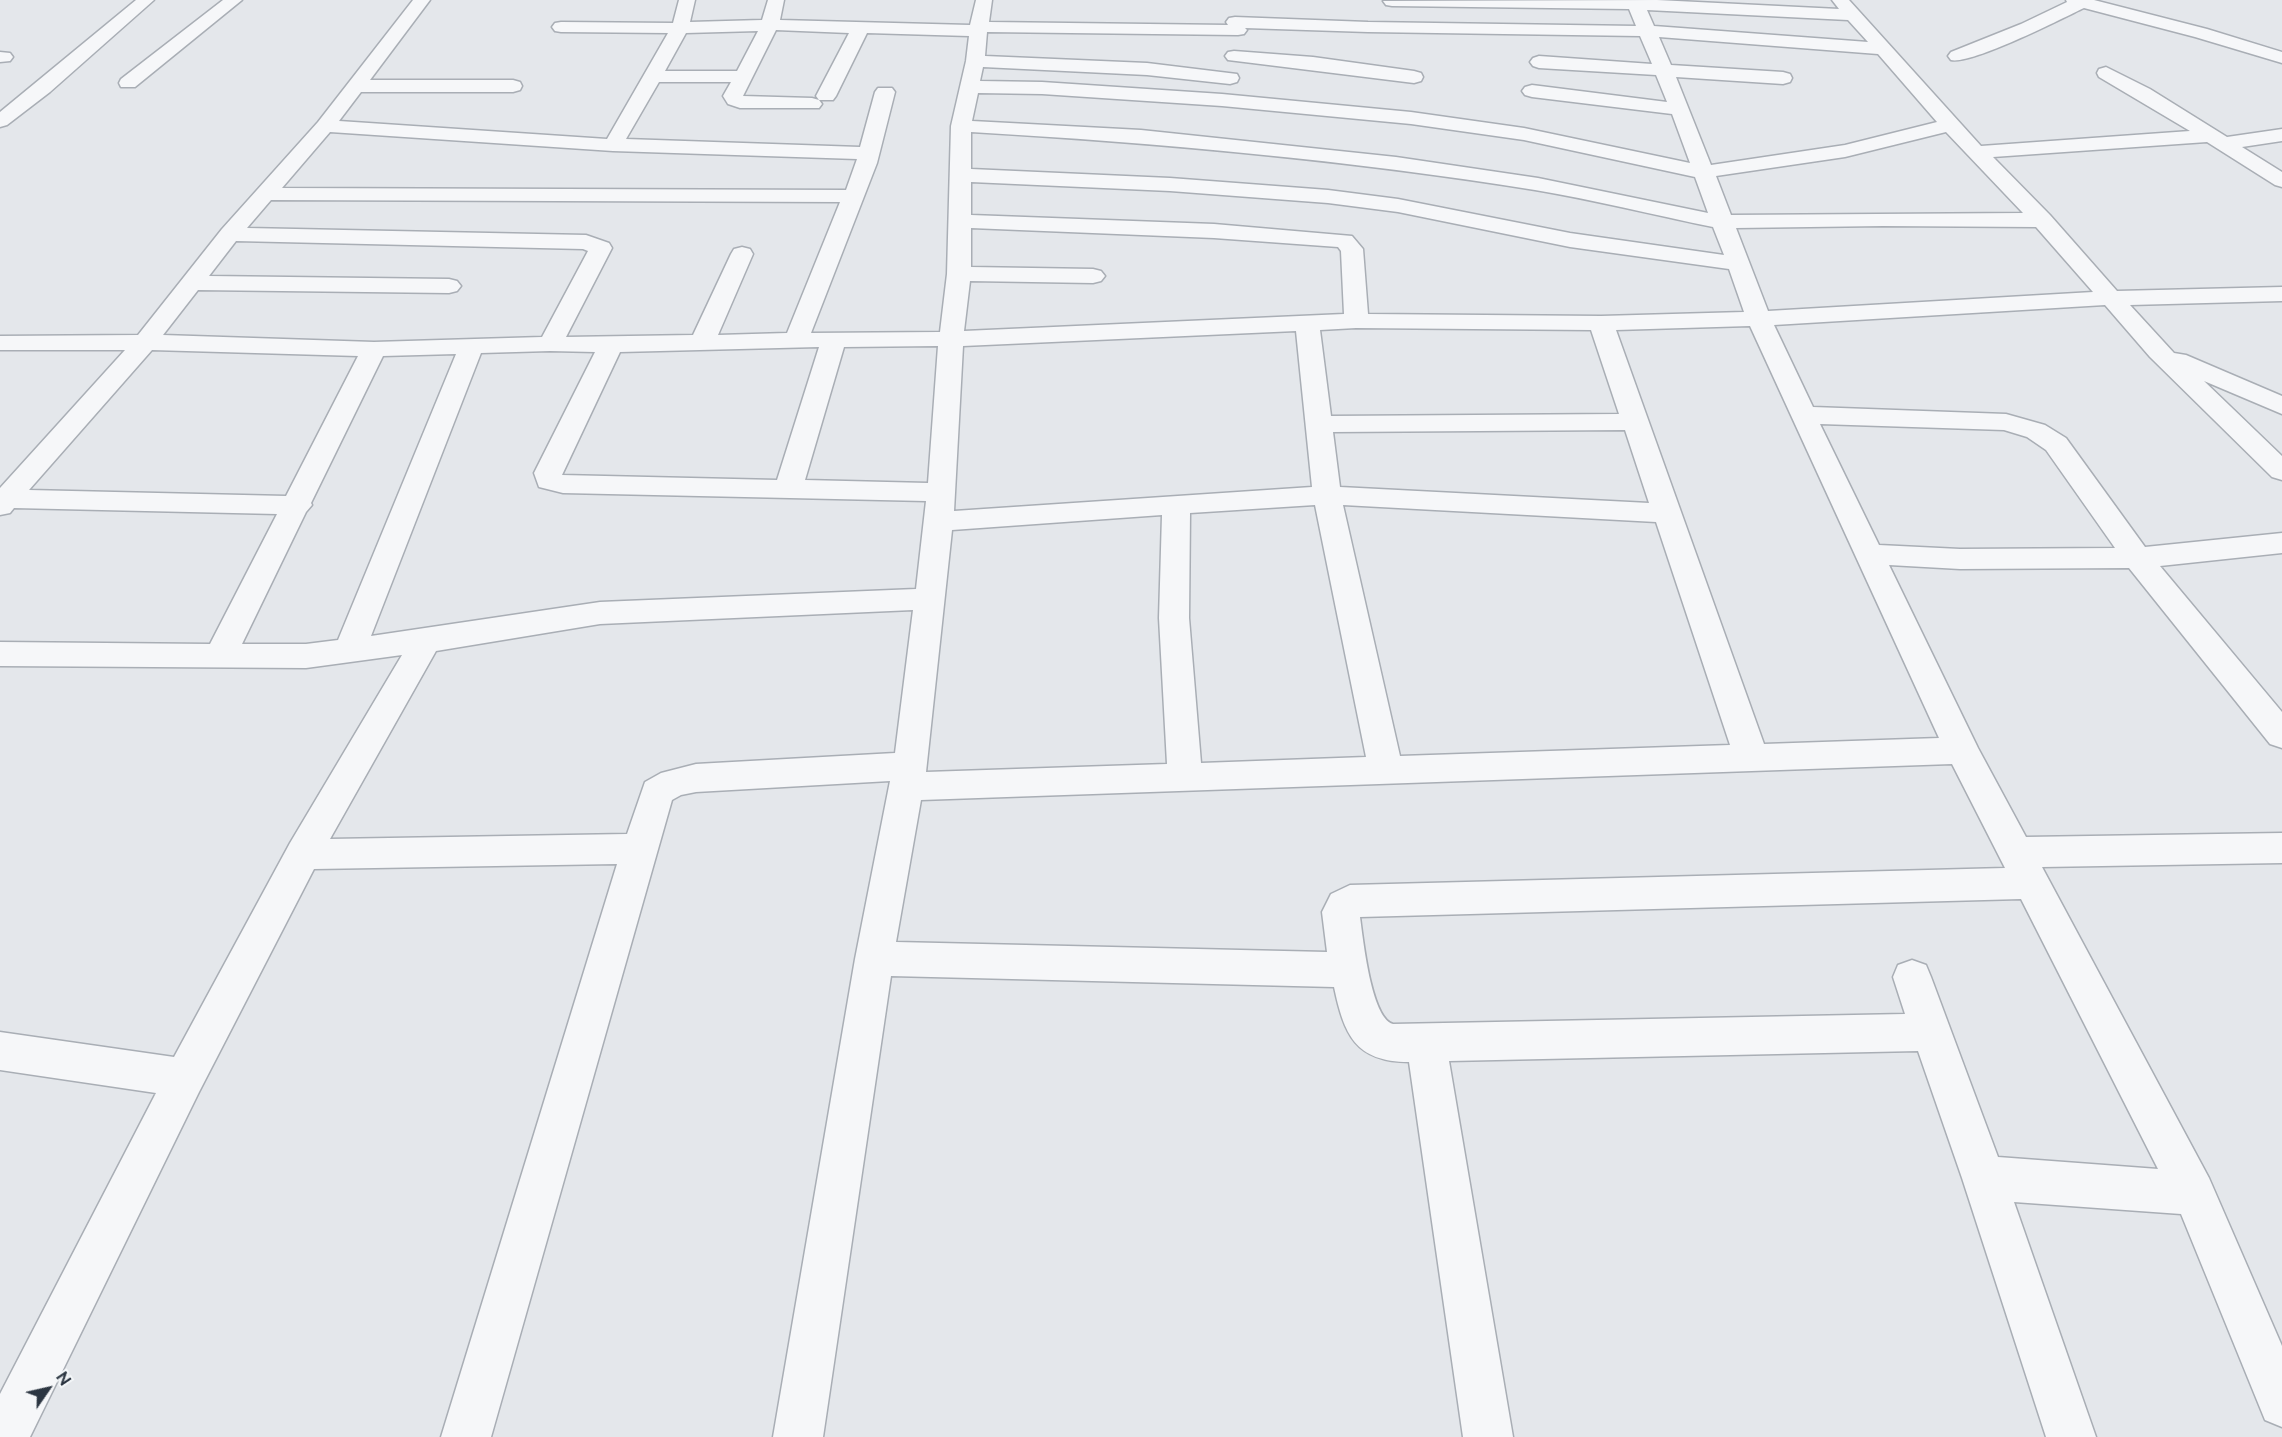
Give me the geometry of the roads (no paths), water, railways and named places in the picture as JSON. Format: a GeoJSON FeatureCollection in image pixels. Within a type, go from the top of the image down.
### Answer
{"type":"FeatureCollection","features":[{"type":"Feature","properties":{"kind":"street"},"geometry":{"type":"LineString","coordinates":[[0,121],[43,88],[146,0]]}},
{"type":"Feature","properties":{"kind":"street"},"geometry":{"type":"LineString","coordinates":[[128,83],[234,0]]}},
{"type":"Feature","properties":{"kind":"street"},"geometry":{"type":"LineString","coordinates":[[3,503],[145,342],[230,234],[325,126],[422,0]]}},
{"type":"Feature","properties":{"kind":"street"},"geometry":{"type":"LineString","coordinates":[[613,145],[680,28],[687,0]]}},
{"type":"Feature","properties":{"kind":"street"},"geometry":{"type":"LineString","coordinates":[[776,0],[770,25],[733,96],[735,100],[819,100],[861,27]]}},
{"type":"Feature","properties":{"kind":"street"},"geometry":{"type":"LineString","coordinates":[[1222,100],[1230,78],[1234,56],[1236,26],[1233,0]]}},
{"type":"Feature","properties":{"kind":"street"},"geometry":{"type":"LineString","coordinates":[[1410,118],[1414,76],[1412,52],[1405,28],[1391,0],[1638,12],[1846,7],[1950,125],[2042,220],[2159,352],[2282,471]]}},
{"type":"Feature","properties":{"kind":"street"},"geometry":{"type":"LineString","coordinates":[[1957,56],[2027,28],[2078,1],[2200,33],[2282,58]]}},
{"type":"Feature","properties":{"kind":"street"},"geometry":{"type":"LineString","coordinates":[[977,41],[1312,20],[1405,28],[1526,31],[1638,12],[1882,49]]}},
{"type":"Feature","properties":{"kind":"street"},"geometry":{"type":"LineString","coordinates":[[1638,12],[1680,109],[1759,319],[1803,416],[1962,750],[2194,1193],[2282,1404]]}},
{"type":"Feature","properties":{"kind":"street"},"geometry":{"type":"LineString","coordinates":[[1312,20],[1313,63]]}},
{"type":"Feature","properties":{"kind":"street"},"geometry":{"type":"LineString","coordinates":[[561,27],[680,28],[770,25],[861,27],[977,41],[1147,69],[1230,78]]}},
{"type":"Feature","properties":{"kind":"street"},"geometry":{"type":"LineString","coordinates":[[1526,31],[1539,62],[1539,73],[1529,112]]}},
{"type":"Feature","properties":{"kind":"street"},"geometry":{"type":"LineString","coordinates":[[977,41],[1042,88],[1222,100],[1410,118],[1529,112],[1680,109]]}},
{"type":"Feature","properties":{"kind":"street"},"geometry":{"type":"LineString","coordinates":[[798,1437],[874,958],[908,776],[930,599],[951,339],[959,274],[959,175],[962,126],[977,41]]}},
{"type":"Feature","properties":{"kind":"street"},"geometry":{"type":"LineString","coordinates":[[1234,56],[1414,76]]}},
{"type":"Feature","properties":{"kind":"street"},"geometry":{"type":"LineString","coordinates":[[1539,62],[1783,78]]}},
{"type":"Feature","properties":{"kind":"street"},"geometry":{"type":"LineString","coordinates":[[2106,73],[2282,181]]}},
{"type":"Feature","properties":{"kind":"street"},"geometry":{"type":"LineString","coordinates":[[652,76],[742,77]]}},
{"type":"Feature","properties":{"kind":"street"},"geometry":{"type":"LineString","coordinates":[[356,86],[513,86]]}},
{"type":"Feature","properties":{"kind":"street"},"geometry":{"type":"LineString","coordinates":[[796,340],[867,163],[885,92]]}},
{"type":"Feature","properties":{"kind":"street"},"geometry":{"type":"LineString","coordinates":[[1529,112],[1652,163],[1704,172],[1845,152],[1950,125]]}},
{"type":"Feature","properties":{"kind":"street"},"geometry":{"type":"LineString","coordinates":[[325,126],[613,145],[868,153]]}},
{"type":"Feature","properties":{"kind":"street"},"geometry":{"type":"LineString","coordinates":[[962,126],[1141,136],[1396,163],[1526,207],[1739,264]]}},
{"type":"Feature","properties":{"kind":"street"},"geometry":{"type":"LineString","coordinates":[[1977,152],[2282,135]]}},
{"type":"Feature","properties":{"kind":"street"},"geometry":{"type":"LineString","coordinates":[[959,175],[1267,190],[1384,203],[1454,216],[1526,207],[1721,222],[1883,219],[2042,220]]}},
{"type":"Feature","properties":{"kind":"street"},"geometry":{"type":"LineString","coordinates":[[265,194],[853,196]]}},
{"type":"Feature","properties":{"kind":"street"},"geometry":{"type":"LineString","coordinates":[[960,221],[1214,231],[1344,241],[1352,249],[1356,321]]}},
{"type":"Feature","properties":{"kind":"street"},"geometry":{"type":"LineString","coordinates":[[230,234],[586,242],[597,245],[601,248],[550,344]]}},
{"type":"Feature","properties":{"kind":"street"},"geometry":{"type":"LineString","coordinates":[[702,342],[742,254]]}},
{"type":"Feature","properties":{"kind":"street"},"geometry":{"type":"LineString","coordinates":[[959,274],[1093,276]]}},
{"type":"Feature","properties":{"kind":"street"},"geometry":{"type":"LineString","coordinates":[[193,282],[449,286]]}},
{"type":"Feature","properties":{"kind":"street"},"geometry":{"type":"LineString","coordinates":[[0,344],[145,342],[374,349],[550,344],[951,339],[1356,321],[1601,323],[1759,319],[2109,298],[2282,294]]}},
{"type":"Feature","properties":{"kind":"street"},"geometry":{"type":"LineString","coordinates":[[1307,323],[1327,495],[1386,770]]}},
{"type":"Feature","properties":{"kind":"street"},"geometry":{"type":"LineString","coordinates":[[1601,323],[1751,756]]}},
{"type":"Feature","properties":{"kind":"street"},"geometry":{"type":"LineString","coordinates":[[788,489],[834,340]]}},
{"type":"Feature","properties":{"kind":"street"},"geometry":{"type":"LineString","coordinates":[[611,345],[548,473],[549,481],[563,484],[788,489],[939,507],[1176,506],[1327,495],[1666,513]]}},
{"type":"Feature","properties":{"kind":"street"},"geometry":{"type":"LineString","coordinates":[[351,650],[471,347]]}},
{"type":"Feature","properties":{"kind":"street"},"geometry":{"type":"LineString","coordinates":[[220,656],[298,505],[374,349]]}},
{"type":"Feature","properties":{"kind":"street"},"geometry":{"type":"LineString","coordinates":[[2159,352],[2282,406]]}},
{"type":"Feature","properties":{"kind":"street"},"geometry":{"type":"LineString","coordinates":[[1803,416],[2006,422],[2036,431],[2056,444],[2137,558],[2282,735]]}},
{"type":"Feature","properties":{"kind":"street"},"geometry":{"type":"LineString","coordinates":[[1317,424],[1635,422]]}},
{"type":"Feature","properties":{"kind":"street"},"geometry":{"type":"LineString","coordinates":[[3,503],[298,505]]}},
{"type":"Feature","properties":{"kind":"street"},"geometry":{"type":"LineString","coordinates":[[1176,506],[1174,618],[1185,777]]}},
{"type":"Feature","properties":{"kind":"street"},"geometry":{"type":"LineString","coordinates":[[1870,554],[1960,559],[2137,558],[2282,543]]}},
{"type":"Feature","properties":{"kind":"street"},"geometry":{"type":"LineString","coordinates":[[0,654],[306,656],[426,641],[600,613],[930,599]]}},
{"type":"Feature","properties":{"kind":"street"},"geometry":{"type":"LineString","coordinates":[[4,1437],[185,1078],[303,854],[426,641]]}},
{"type":"Feature","properties":{"kind":"street"},"geometry":{"type":"LineString","coordinates":[[466,1437],[657,792],[673,783],[696,778],[1185,777],[1962,750]]}},
{"type":"Feature","properties":{"kind":"street"},"geometry":{"type":"LineString","coordinates":[[2015,852],[2282,848]]}},
{"type":"Feature","properties":{"kind":"street"},"geometry":{"type":"LineString","coordinates":[[303,854],[640,849]]}},
{"type":"Feature","properties":{"kind":"street"},"geometry":{"type":"LineString","coordinates":[[1932,1032],[1390,1042],[1376,1038],[1367,1028],[1348,970],[1341,912],[1344,904],[1350,901],[2033,883]]}},
{"type":"Feature","properties":{"kind":"street"},"geometry":{"type":"LineString","coordinates":[[874,958],[1348,970]]}},
{"type":"Feature","properties":{"kind":"street"},"geometry":{"type":"LineString","coordinates":[[1912,977],[1984,1178],[2072,1437]]}},
{"type":"Feature","properties":{"kind":"street"},"geometry":{"type":"LineString","coordinates":[[1426,1043],[1488,1437]]}},
{"type":"Feature","properties":{"kind":"street"},"geometry":{"type":"LineString","coordinates":[[0,1051],[185,1078]]}},
{"type":"Feature","properties":{"kind":"street"},"geometry":{"type":"LineString","coordinates":[[1984,1178],[2194,1193]]}}]}
